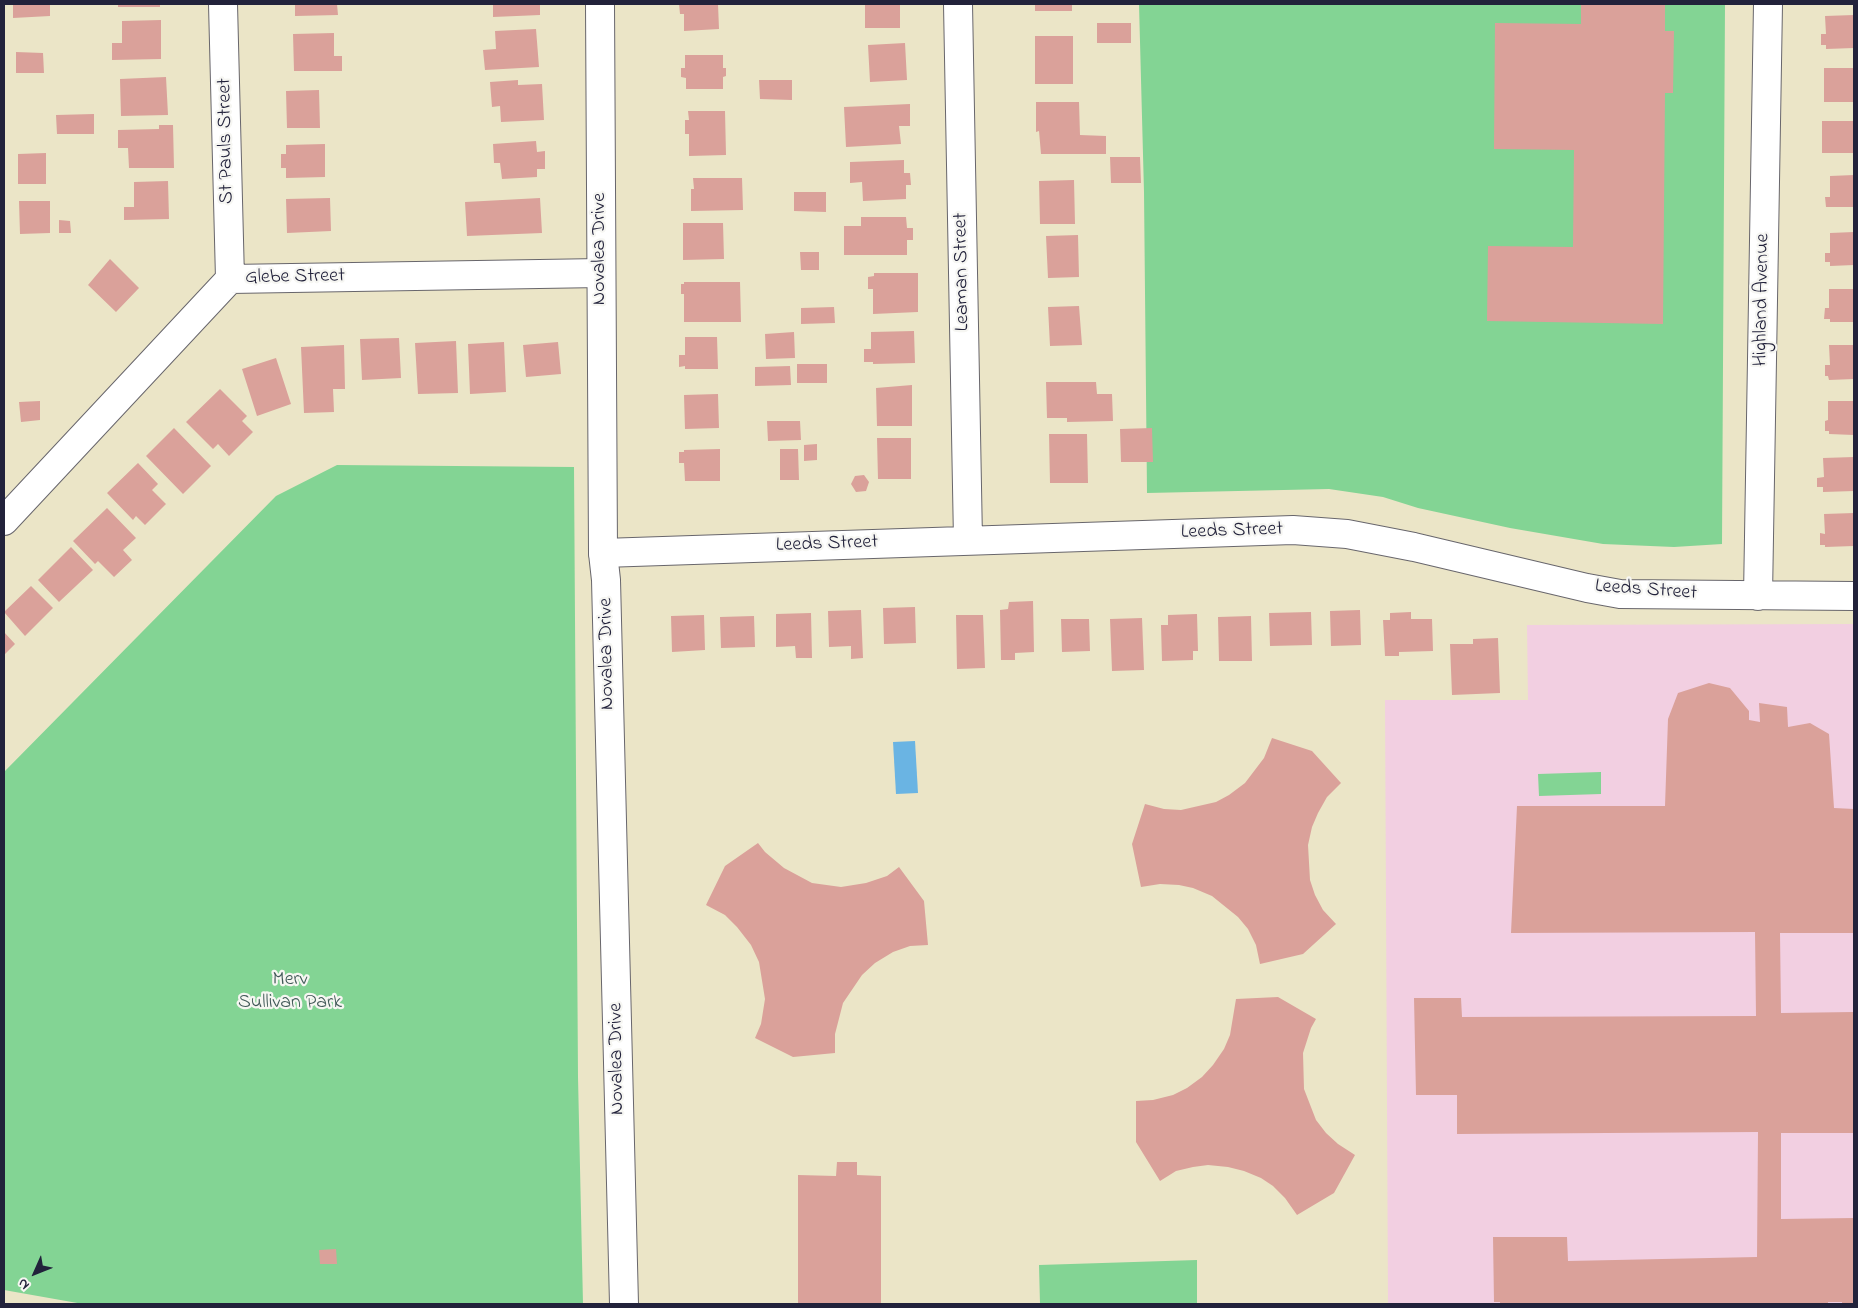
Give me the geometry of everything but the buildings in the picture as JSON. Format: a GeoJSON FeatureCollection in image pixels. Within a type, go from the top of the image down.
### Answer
{"type":"FeatureCollection","features":[{"type":"Feature","properties":{"kind":"street","name":"St Pauls Street"},"geometry":{"type":"LineString","coordinates":[[223,4],[230,279]]}},
{"type":"Feature","properties":{"kind":"street","name":"Novalea Drive"},"geometry":{"type":"LineString","coordinates":[[600,4],[603,554],[606,580],[624,1304]]}},
{"type":"Feature","properties":{"kind":"street","name":"Leaman Street"},"geometry":{"type":"LineString","coordinates":[[958,4],[968,540]]}},
{"type":"Feature","properties":{"kind":"street","name":"Highland Avenue"},"geometry":{"type":"LineString","coordinates":[[1758,596],[1768,4]]}},
{"type":"Feature","properties":{"kind":"street","name":"Glebe Street"},"geometry":{"type":"LineString","coordinates":[[4,521],[230,279],[601,273]]}},
{"type":"Feature","properties":{"kind":"street","name":"Leeds Street"},"geometry":{"type":"LineString","coordinates":[[603,554],[1294,530],[1347,534],[1414,547],[1620,594],[1854,596]]}},
{"type":"Feature","properties":{"kind":"shaded area"},"geometry":{"type":"Polygon","coordinates":[[[1854,624],[1854,1304],[1388,1304],[1385,700],[1528,700],[1527,625],[1854,624]]]}},
{"type":"Feature","properties":{"kind":"green space"},"geometry":{"type":"Polygon","coordinates":[[[1139,4],[1725,4],[1722,544],[1674,547],[1603,544],[1510,528],[1418,508],[1383,497],[1329,489],[1147,493],[1144,192],[1139,4]]]}},
{"type":"Feature","properties":{"kind":"green space","name":"Merv Sullivan Park"},"geometry":{"type":"Polygon","coordinates":[[[337,465],[574,467],[578,1077],[583,1304],[83,1304],[4,1290],[4,772],[276,496],[337,465]]]}},
{"type":"Feature","properties":{"kind":"green space"},"geometry":{"type":"Polygon","coordinates":[[[1601,772],[1601,794],[1539,796],[1538,774],[1601,772]]]}},
{"type":"Feature","properties":{"kind":"green space"},"geometry":{"type":"Polygon","coordinates":[[[1197,1260],[1197,1304],[1040,1304],[1039,1265],[1197,1260]]]}},
{"type":"Feature","properties":{"kind":"water"},"geometry":{"type":"Polygon","coordinates":[[[915,741],[918,793],[896,794],[893,742],[915,741]]]}}]}
